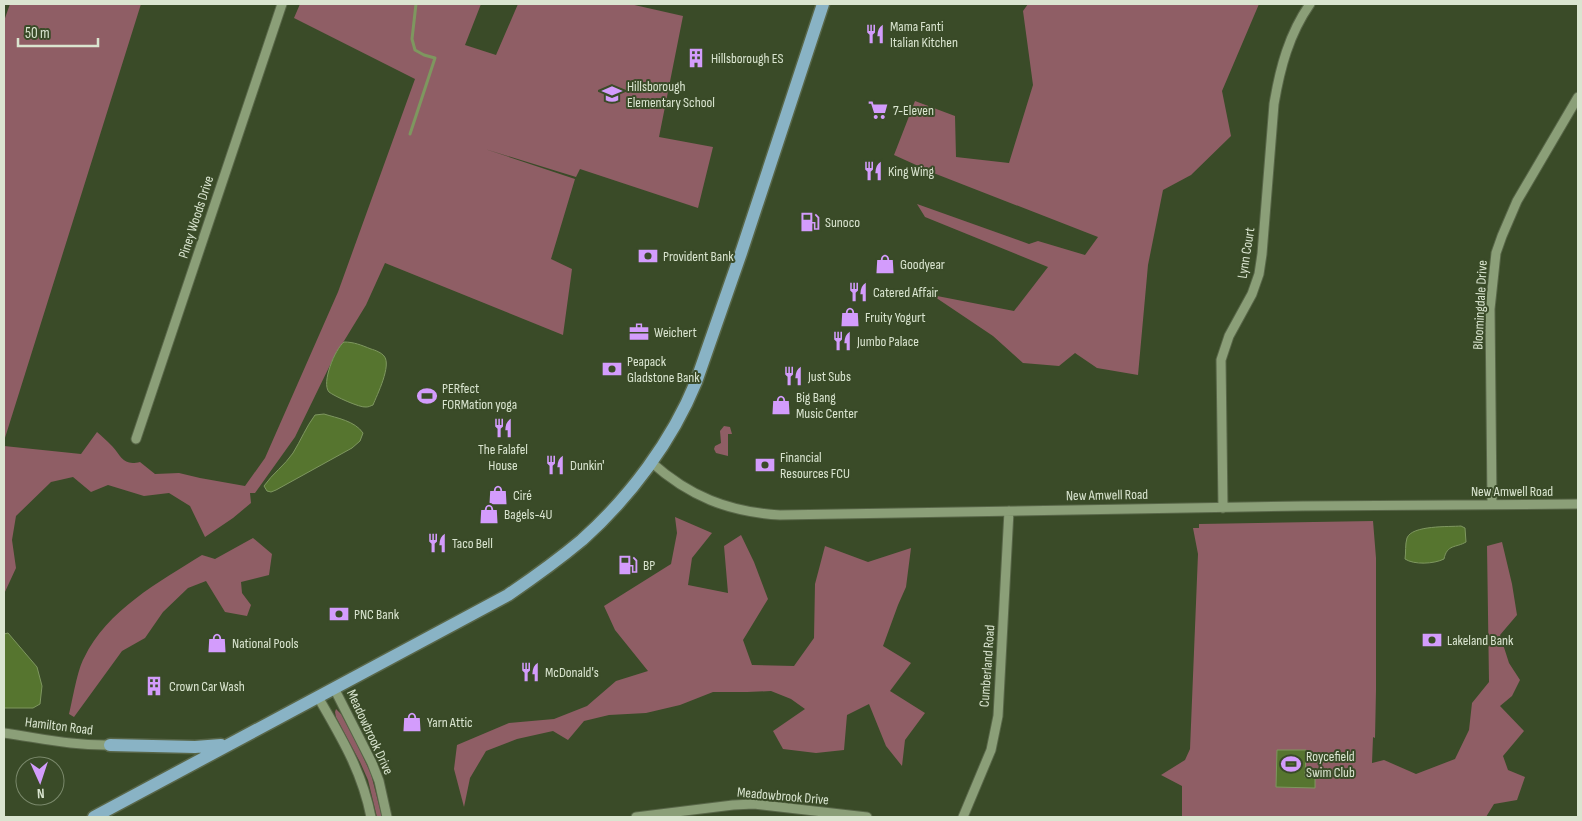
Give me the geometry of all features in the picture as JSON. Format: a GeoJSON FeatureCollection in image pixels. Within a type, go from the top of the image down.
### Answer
{"type":"FeatureCollection","features":[{"type":"Feature","properties":{"kind":"main road"},"geometry":{"type":"LineString","coordinates":[[94,817],[508,595],[540,573],[583,538],[612,509],[651,462],[691,396],[710,346],[823,4]]}},
{"type":"Feature","properties":{"kind":"main road"},"geometry":{"type":"LineString","coordinates":[[110,744],[195,747],[229,744]]}},
{"type":"Feature","properties":{"kind":"street","name":"Piney Woods Drive"},"geometry":{"type":"LineString","coordinates":[[136,439],[282,4]]}},
{"type":"Feature","properties":{"kind":"street","name":"Lynn Court"},"geometry":{"type":"LineString","coordinates":[[1223,508],[1221,360],[1229,336],[1252,294],[1258,274],[1262,254],[1274,104],[1278,80],[1287,46],[1310,4]]}},
{"type":"Feature","properties":{"kind":"street","name":"Bloomingdale Drive"},"geometry":{"type":"LineString","coordinates":[[1492,504],[1490,309],[1496,253],[1517,201],[1578,97]]}},
{"type":"Feature","properties":{"kind":"street","name":"New Amwell Road"},"geometry":{"type":"LineString","coordinates":[[651,462],[679,484],[713,502],[733,509],[758,514],[780,515],[1578,504]]}},
{"type":"Feature","properties":{"kind":"street","name":"Cumberland Road"},"geometry":{"type":"LineString","coordinates":[[963,817],[991,750],[998,716],[1009,511]]}},
{"type":"Feature","properties":{"kind":"street","name":"Meadowbrook Drive"},"geometry":{"type":"LineString","coordinates":[[334,688],[372,763],[379,781],[387,817]]}},
{"type":"Feature","properties":{"kind":"street","name":"Meadowbrook Drive"},"geometry":{"type":"LineString","coordinates":[[318,697],[350,753],[360,775],[371,817]]}},
{"type":"Feature","properties":{"kind":"street","name":"Hamilton Road"},"geometry":{"type":"LineString","coordinates":[[4,733],[68,743],[88,745],[110,744]]}},
{"type":"Feature","properties":{"kind":"street","name":"Meadowbrook Drive"},"geometry":{"type":"LineString","coordinates":[[636,817],[754,804],[867,817]]}},
{"type":"Feature","properties":{"kind":"shaded area"},"geometry":{"type":"Polygon","coordinates":[[[10,4],[141,4],[4,441],[4,21],[10,4]]]}},
{"type":"Feature","properties":{"kind":"shaded area"},"geometry":{"type":"Polygon","coordinates":[[[300,4],[481,4],[465,45],[496,55],[518,4],[630,4],[683,16],[659,137],[713,147],[698,208],[580,169],[576,177],[485,149],[575,179],[551,259],[572,269],[563,335],[385,263],[366,305],[333,359],[295,437],[255,493],[250,493],[251,503],[205,537],[190,506],[169,493],[144,496],[108,485],[91,492],[73,477],[51,482],[16,516],[12,540],[16,568],[4,594],[4,446],[81,454],[97,432],[123,460],[130,463],[140,462],[155,474],[179,473],[245,486],[265,458],[338,292],[415,79],[294,18],[300,4]]]}},
{"type":"Feature","properties":{"kind":"shaded area"},"geometry":{"type":"Polygon","coordinates":[[[1028,4],[1259,4],[1222,91],[1231,136],[1191,175],[1163,190],[1148,265],[1138,375],[1097,368],[1075,353],[1059,366],[1023,363],[993,336],[932,295],[1014,311],[1048,267],[925,217],[917,204],[1029,244],[1038,241],[1085,255],[1098,237],[936,174],[894,155],[915,101],[955,116],[956,157],[1009,163],[1033,85],[1023,11],[1028,4]]]}},
{"type":"Feature","properties":{"kind":"shaded area"},"geometry":{"type":"Polygon","coordinates":[[[344,342],[358,344],[376,351],[383,355],[386,360],[383,380],[373,405],[367,407],[358,406],[341,399],[329,392],[327,388],[330,366],[344,342]]]}},
{"type":"Feature","properties":{"kind":"shaded area"},"geometry":{"type":"Polygon","coordinates":[[[324,414],[345,421],[360,429],[363,433],[360,441],[352,448],[276,490],[267,491],[264,486],[293,453],[315,415],[324,414]]]}},
{"type":"Feature","properties":{"kind":"shaded area"},"geometry":{"type":"Polygon","coordinates":[[[724,426],[730,427],[732,434],[728,434],[728,456],[716,453],[714,449],[715,446],[721,443],[720,431],[724,426]]]}},
{"type":"Feature","properties":{"kind":"shaded area"},"geometry":{"type":"Polygon","coordinates":[[[675,517],[712,533],[692,558],[688,585],[728,593],[724,546],[741,535],[768,599],[743,640],[752,665],[794,666],[814,638],[815,584],[825,546],[868,562],[911,548],[906,587],[883,646],[911,663],[890,691],[925,713],[905,740],[902,766],[886,746],[869,704],[847,715],[844,750],[816,753],[783,749],[773,731],[805,709],[791,699],[771,691],[713,692],[680,705],[646,713],[609,715],[584,721],[568,740],[553,731],[517,739],[486,751],[470,778],[464,807],[454,769],[457,745],[509,723],[554,719],[587,706],[616,681],[648,671],[615,630],[604,606],[671,564],[677,533],[675,517]]]}},
{"type":"Feature","properties":{"kind":"shaded area"},"geometry":{"type":"Polygon","coordinates":[[[1373,521],[1376,558],[1376,690],[1375,738],[1373,737],[1372,763],[1384,760],[1416,774],[1455,759],[1469,730],[1472,703],[1489,682],[1487,546],[1502,542],[1517,615],[1500,635],[1509,663],[1520,680],[1512,696],[1500,706],[1524,731],[1503,756],[1508,770],[1525,777],[1517,800],[1494,804],[1486,817],[1182,817],[1182,786],[1161,775],[1185,760],[1190,749],[1198,554],[1193,528],[1199,528],[1199,524],[1373,521]]]}},
{"type":"Feature","properties":{"kind":"shaded area"},"geometry":{"type":"Polygon","coordinates":[[[1461,526],[1465,528],[1466,542],[1447,551],[1444,559],[1424,563],[1405,559],[1406,540],[1410,534],[1423,529],[1461,526]]]}},
{"type":"Feature","properties":{"kind":"shaded area"},"geometry":{"type":"Polygon","coordinates":[[[253,538],[272,554],[269,575],[241,582],[242,593],[251,605],[247,616],[225,612],[206,581],[188,588],[163,612],[145,638],[122,651],[74,717],[69,714],[77,677],[84,658],[106,625],[120,611],[152,587],[202,555],[215,559],[253,538]]]}},
{"type":"Feature","properties":{"kind":"shaded area"},"geometry":{"type":"Polygon","coordinates":[[[8,633],[37,667],[42,686],[40,704],[33,708],[4,708],[4,634],[8,633]]]}},
{"type":"Feature","properties":{"kind":"shaded area"},"geometry":{"type":"Polygon","coordinates":[[[336,709],[341,714],[371,774],[382,817],[377,817],[368,780],[336,717],[336,709]]]}},
{"type":"Feature","properties":{"kind":"shaded area","name":"Roycefield Swim Club"},"geometry":{"type":"Polygon","coordinates":[[[1277,750],[1306,750],[1305,777],[1315,777],[1315,788],[1276,787],[1277,750]]]}},
{"type":"Feature","properties":{"kind":"waterway"},"geometry":{"type":"LineString","coordinates":[[410,134],[435,58],[415,50],[412,39],[416,4]]}},
{"type":"Feature","properties":{"kind":"place","name":"Mama Fanti Italian Kitchen"},"geometry":{"type":"Point","coordinates":[875,34]}},
{"type":"Feature","properties":{"kind":"place","name":"Hillsborough ES"},"geometry":{"type":"Point","coordinates":[696,58]}},
{"type":"Feature","properties":{"kind":"place","name":"Hillsborough Elementary School"},"geometry":{"type":"Point","coordinates":[612,94]}},
{"type":"Feature","properties":{"kind":"place","name":"7-Eleven"},"geometry":{"type":"Point","coordinates":[878,110]}},
{"type":"Feature","properties":{"kind":"place","name":"King Wing"},"geometry":{"type":"Point","coordinates":[873,171]}},
{"type":"Feature","properties":{"kind":"place","name":"Sunoco"},"geometry":{"type":"Point","coordinates":[810,222]}},
{"type":"Feature","properties":{"kind":"place","name":"Provident Bank"},"geometry":{"type":"Point","coordinates":[648,256]}},
{"type":"Feature","properties":{"kind":"place","name":"Goodyear"},"geometry":{"type":"Point","coordinates":[885,264]}},
{"type":"Feature","properties":{"kind":"place","name":"Catered Affair"},"geometry":{"type":"Point","coordinates":[858,292]}},
{"type":"Feature","properties":{"kind":"place","name":"Fruity Yogurt"},"geometry":{"type":"Point","coordinates":[850,317]}},
{"type":"Feature","properties":{"kind":"place","name":"Weichert"},"geometry":{"type":"Point","coordinates":[639,332]}},
{"type":"Feature","properties":{"kind":"place","name":"Jumbo Palace"},"geometry":{"type":"Point","coordinates":[842,341]}},
{"type":"Feature","properties":{"kind":"place","name":"Peapack Gladstone Bank"},"geometry":{"type":"Point","coordinates":[612,369]}},
{"type":"Feature","properties":{"kind":"place","name":"Just Subs"},"geometry":{"type":"Point","coordinates":[793,376]}},
{"type":"Feature","properties":{"kind":"place","name":"PERfect FORMation yoga"},"geometry":{"type":"Point","coordinates":[427,396]}},
{"type":"Feature","properties":{"kind":"place","name":"Big Bang Music Center"},"geometry":{"type":"Point","coordinates":[781,405]}},
{"type":"Feature","properties":{"kind":"place","name":"The Falafel House"},"geometry":{"type":"Point","coordinates":[503,428]}},
{"type":"Feature","properties":{"kind":"place","name":"Dunkin'"},"geometry":{"type":"Point","coordinates":[555,465]}},
{"type":"Feature","properties":{"kind":"place","name":"Financial Resources FCU"},"geometry":{"type":"Point","coordinates":[765,465]}},
{"type":"Feature","properties":{"kind":"place","name":"Ciré"},"geometry":{"type":"Point","coordinates":[498,495]}},
{"type":"Feature","properties":{"kind":"place","name":"Bagels-4U"},"geometry":{"type":"Point","coordinates":[489,514]}},
{"type":"Feature","properties":{"kind":"place","name":"Taco Bell"},"geometry":{"type":"Point","coordinates":[437,543]}},
{"type":"Feature","properties":{"kind":"place","name":"BP"},"geometry":{"type":"Point","coordinates":[628,565]}},
{"type":"Feature","properties":{"kind":"place","name":"PNC Bank"},"geometry":{"type":"Point","coordinates":[339,614]}},
{"type":"Feature","properties":{"kind":"place","name":"Lakeland Bank"},"geometry":{"type":"Point","coordinates":[1432,640]}},
{"type":"Feature","properties":{"kind":"place","name":"National Pools"},"geometry":{"type":"Point","coordinates":[217,643]}},
{"type":"Feature","properties":{"kind":"place","name":"McDonald's"},"geometry":{"type":"Point","coordinates":[530,672]}},
{"type":"Feature","properties":{"kind":"place","name":"Crown Car Wash"},"geometry":{"type":"Point","coordinates":[154,686]}},
{"type":"Feature","properties":{"kind":"place","name":"Yarn Attic"},"geometry":{"type":"Point","coordinates":[412,722]}},
{"type":"Feature","properties":{"kind":"place","name":"Roycefield Swim Club"},"geometry":{"type":"Point","coordinates":[1291,764]}}]}
